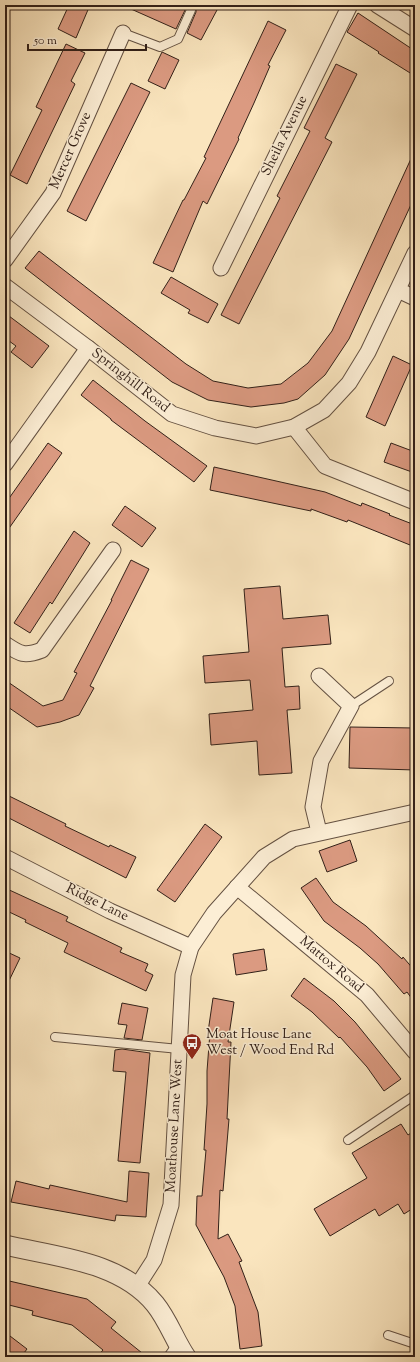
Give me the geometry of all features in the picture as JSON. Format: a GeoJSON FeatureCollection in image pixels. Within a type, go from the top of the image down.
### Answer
{"type":"FeatureCollection","features":[{"type":"Feature","properties":{"kind":"street","name":"Sheila Avenue"},"geometry":{"type":"LineString","coordinates":[[221,268],[350,5]]}},
{"type":"Feature","properties":{"kind":"street"},"geometry":{"type":"LineString","coordinates":[[377,5],[415,29]]}},
{"type":"Feature","properties":{"kind":"street","name":"Mercer Grove"},"geometry":{"type":"LineString","coordinates":[[5,260],[54,193],[123,33]]}},
{"type":"Feature","properties":{"kind":"street","name":"Springhill Road"},"geometry":{"type":"LineString","coordinates":[[5,286],[88,348],[172,414],[215,428],[256,436],[294,427],[324,410],[349,383],[368,352],[415,253]]}},
{"type":"Feature","properties":{"kind":"street"},"geometry":{"type":"LineString","coordinates":[[398,290],[415,298]]}},
{"type":"Feature","properties":{"kind":"street"},"geometry":{"type":"LineString","coordinates":[[5,464],[88,348]]}},
{"type":"Feature","properties":{"kind":"street"},"geometry":{"type":"LineString","coordinates":[[294,427],[324,466],[415,502]]}},
{"type":"Feature","properties":{"kind":"street"},"geometry":{"type":"LineString","coordinates":[[5,644],[19,654],[30,655],[42,650],[113,550]]}},
{"type":"Feature","properties":{"kind":"street"},"geometry":{"type":"LineString","coordinates":[[319,676],[351,706],[321,762],[313,807],[319,832]]}},
{"type":"Feature","properties":{"kind":"street","name":"Moathouse Lane West"},"geometry":{"type":"LineString","coordinates":[[138,1285],[154,1260],[171,1206],[183,975],[191,947],[214,913],[264,857],[293,839],[319,832],[415,812]]}},
{"type":"Feature","properties":{"kind":"street","name":"Ridge Lane"},"geometry":{"type":"LineString","coordinates":[[5,857],[110,911],[191,947]]}},
{"type":"Feature","properties":{"kind":"street","name":"Mattox Road"},"geometry":{"type":"LineString","coordinates":[[237,887],[368,995],[415,1052]]}},
{"type":"Feature","properties":{"kind":"street"},"geometry":{"type":"LineString","coordinates":[[5,1245],[94,1265],[112,1271],[138,1285],[156,1305],[179,1354]]}},
{"type":"Feature","properties":{"kind":"lane"},"geometry":{"type":"LineString","coordinates":[[123,33],[160,47],[178,39],[191,10]]}},
{"type":"Feature","properties":{"kind":"lane"},"geometry":{"type":"LineString","coordinates":[[351,706],[390,681]]}},
{"type":"Feature","properties":{"kind":"lane"},"geometry":{"type":"LineString","coordinates":[[55,1037],[179,1049]]}},
{"type":"Feature","properties":{"kind":"lane"},"geometry":{"type":"LineString","coordinates":[[348,1140],[415,1095]]}},
{"type":"Feature","properties":{"kind":"lane"},"geometry":{"type":"LineString","coordinates":[[388,1335],[415,1344]]}},
{"type":"Feature","properties":{"kind":"building"},"geometry":{"type":"Polygon","coordinates":[[[69,5],[90,5],[76,38],[58,29],[69,5]]]}},
{"type":"Feature","properties":{"kind":"building"},"geometry":{"type":"Polygon","coordinates":[[[122,5],[189,5],[186,8],[176,29],[122,5]]]}},
{"type":"Feature","properties":{"kind":"building"},"geometry":{"type":"Polygon","coordinates":[[[193,5],[207,5],[217,10],[201,40],[187,33],[196,12],[196,7],[193,5]]]}},
{"type":"Feature","properties":{"kind":"building"},"geometry":{"type":"Polygon","coordinates":[[[358,13],[415,51],[415,76],[347,32],[358,13]]]}},
{"type":"Feature","properties":{"kind":"building"},"geometry":{"type":"Polygon","coordinates":[[[268,21],[286,30],[268,65],[270,66],[238,138],[239,139],[207,204],[203,201],[173,272],[153,263],[183,200],[206,158],[204,157],[268,21]]]}},
{"type":"Feature","properties":{"kind":"building"},"geometry":{"type":"Polygon","coordinates":[[[66,44],[85,53],[71,81],[75,84],[27,184],[10,175],[42,110],[36,107],[66,44]]]}},
{"type":"Feature","properties":{"kind":"building"},"geometry":{"type":"Polygon","coordinates":[[[162,52],[179,60],[165,89],[148,81],[162,52]]]}},
{"type":"Feature","properties":{"kind":"building"},"geometry":{"type":"Polygon","coordinates":[[[336,64],[357,74],[325,138],[332,142],[239,324],[221,315],[280,198],[277,196],[310,131],[304,128],[336,64]]]}},
{"type":"Feature","properties":{"kind":"building"},"geometry":{"type":"Polygon","coordinates":[[[131,83],[150,92],[86,221],[67,211],[131,83]]]}},
{"type":"Feature","properties":{"kind":"building"},"geometry":{"type":"Polygon","coordinates":[[[415,150],[415,196],[349,339],[325,375],[298,399],[284,403],[251,407],[208,400],[172,382],[25,268],[39,251],[186,364],[213,381],[248,388],[281,384],[308,363],[332,331],[415,150]]]}},
{"type":"Feature","properties":{"kind":"building"},"geometry":{"type":"Polygon","coordinates":[[[171,277],[218,304],[208,323],[188,313],[190,310],[161,293],[171,277]]]}},
{"type":"Feature","properties":{"kind":"building"},"geometry":{"type":"Polygon","coordinates":[[[5,313],[49,346],[32,368],[11,352],[16,346],[5,338],[5,313]]]}},
{"type":"Feature","properties":{"kind":"building"},"geometry":{"type":"Polygon","coordinates":[[[393,356],[412,365],[385,426],[366,417],[393,356]]]}},
{"type":"Feature","properties":{"kind":"building"},"geometry":{"type":"Polygon","coordinates":[[[93,380],[145,421],[207,466],[194,482],[111,420],[81,395],[93,380]]]}},
{"type":"Feature","properties":{"kind":"building"},"geometry":{"type":"Polygon","coordinates":[[[48,443],[62,453],[5,534],[5,504],[48,443]]]}},
{"type":"Feature","properties":{"kind":"building"},"geometry":{"type":"Polygon","coordinates":[[[391,443],[415,452],[415,464],[412,472],[384,462],[391,443]]]}},
{"type":"Feature","properties":{"kind":"building"},"geometry":{"type":"Polygon","coordinates":[[[214,467],[325,492],[361,506],[362,503],[390,514],[389,515],[415,525],[415,547],[348,520],[347,522],[311,509],[311,511],[210,490],[214,467]]]}},
{"type":"Feature","properties":{"kind":"building"},"geometry":{"type":"Polygon","coordinates":[[[125,506],[156,528],[142,547],[112,525],[125,506]]]}},
{"type":"Feature","properties":{"kind":"building"},"geometry":{"type":"Polygon","coordinates":[[[74,531],[90,543],[52,604],[50,602],[30,633],[14,623],[74,531]]]}},
{"type":"Feature","properties":{"kind":"building"},"geometry":{"type":"Polygon","coordinates":[[[131,560],[149,569],[90,686],[94,688],[79,715],[60,722],[37,727],[5,705],[5,680],[43,706],[63,700],[77,673],[74,672],[112,600],[131,560]]]}},
{"type":"Feature","properties":{"kind":"building"},"geometry":{"type":"Polygon","coordinates":[[[280,586],[283,619],[328,615],[331,644],[282,648],[285,687],[299,686],[300,709],[287,710],[292,773],[259,775],[257,741],[211,745],[209,714],[253,710],[250,680],[205,683],[203,656],[249,652],[244,589],[280,586]]]}},
{"type":"Feature","properties":{"kind":"building"},"geometry":{"type":"Polygon","coordinates":[[[350,727],[415,728],[415,770],[349,768],[350,727]]]}},
{"type":"Feature","properties":{"kind":"building"},"geometry":{"type":"Polygon","coordinates":[[[5,794],[66,824],[65,826],[109,847],[110,845],[136,857],[126,878],[5,816],[5,794]]]}},
{"type":"Feature","properties":{"kind":"building"},"geometry":{"type":"Polygon","coordinates":[[[205,824],[222,837],[175,902],[157,890],[205,824]]]}},
{"type":"Feature","properties":{"kind":"building"},"geometry":{"type":"Polygon","coordinates":[[[350,840],[357,861],[327,872],[319,851],[350,840]]]}},
{"type":"Feature","properties":{"kind":"building"},"geometry":{"type":"Polygon","coordinates":[[[316,878],[333,902],[366,926],[402,959],[403,957],[415,971],[415,1003],[407,992],[404,994],[378,964],[360,948],[324,921],[301,888],[316,878]]]}},
{"type":"Feature","properties":{"kind":"building"},"geometry":{"type":"Polygon","coordinates":[[[5,888],[68,917],[66,921],[122,948],[120,952],[148,964],[145,971],[153,975],[146,991],[64,952],[68,943],[25,922],[26,920],[5,910],[5,888]]]}},
{"type":"Feature","properties":{"kind":"building"},"geometry":{"type":"Polygon","coordinates":[[[264,949],[267,970],[236,975],[233,954],[264,949]]]}},
{"type":"Feature","properties":{"kind":"building"},"geometry":{"type":"Polygon","coordinates":[[[5,951],[20,958],[5,989],[5,951]]]}},
{"type":"Feature","properties":{"kind":"building"},"geometry":{"type":"Polygon","coordinates":[[[304,978],[334,1001],[355,1022],[401,1079],[384,1091],[367,1067],[340,1037],[339,1038],[312,1012],[291,996],[304,978]]]}},
{"type":"Feature","properties":{"kind":"building"},"geometry":{"type":"Polygon","coordinates":[[[213,998],[234,1002],[228,1042],[231,1042],[227,1119],[229,1119],[223,1191],[220,1190],[218,1239],[228,1234],[242,1261],[239,1262],[258,1312],[262,1346],[240,1349],[235,1306],[224,1277],[196,1225],[197,1196],[202,1196],[206,1150],[204,1150],[210,1032],[208,1032],[213,998]]]}},
{"type":"Feature","properties":{"kind":"building"},"geometry":{"type":"Polygon","coordinates":[[[122,1003],[148,1008],[142,1040],[124,1038],[127,1025],[118,1024],[122,1003]]]}},
{"type":"Feature","properties":{"kind":"building"},"geometry":{"type":"Polygon","coordinates":[[[122,1049],[150,1053],[140,1163],[118,1161],[126,1072],[113,1071],[115,1050],[122,1049]]]}},
{"type":"Feature","properties":{"kind":"building"},"geometry":{"type":"Polygon","coordinates":[[[401,1124],[408,1135],[411,1133],[415,1140],[415,1207],[404,1214],[398,1204],[379,1216],[375,1209],[330,1236],[314,1209],[367,1178],[352,1153],[401,1124]]]}},
{"type":"Feature","properties":{"kind":"building"},"geometry":{"type":"Polygon","coordinates":[[[129,1171],[149,1173],[146,1217],[116,1215],[115,1221],[11,1202],[16,1181],[49,1189],[50,1185],[127,1202],[129,1171]]]}},
{"type":"Feature","properties":{"kind":"building"},"geometry":{"type":"Polygon","coordinates":[[[5,1280],[87,1299],[116,1322],[111,1328],[147,1357],[97,1357],[103,1350],[72,1325],[32,1315],[33,1311],[5,1304],[5,1280]]]}},
{"type":"Feature","properties":{"kind":"building"},"geometry":{"type":"Polygon","coordinates":[[[10,1336],[27,1349],[21,1357],[5,1357],[5,1343],[10,1336]]]}},
{"type":"Feature","properties":{"kind":"place","name":"Moat House Lane West / Wood End Rd"},"geometry":{"type":"Point","coordinates":[192,1060]}}]}
